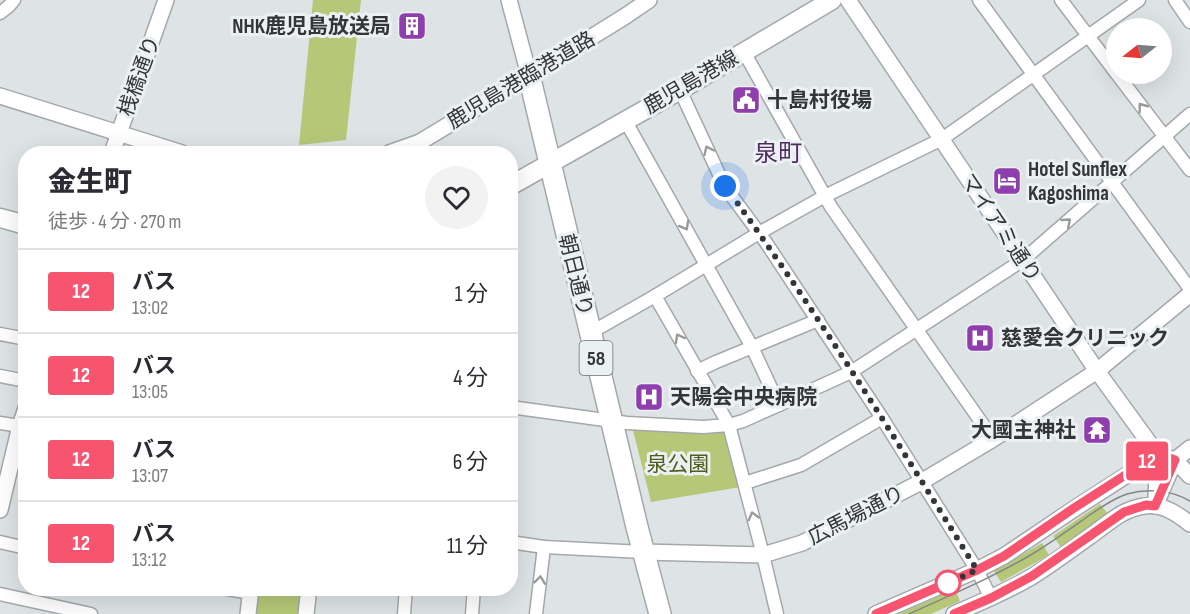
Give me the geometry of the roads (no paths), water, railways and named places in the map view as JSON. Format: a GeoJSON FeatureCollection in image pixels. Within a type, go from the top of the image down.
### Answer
{"type":"FeatureCollection","features":[{"type":"Feature","properties":{"kind":"highway","name":"朝日通り"},"geometry":{"type":"LineString","coordinates":[[529,75],[643,552],[660,614]]}},
{"type":"Feature","properties":{"kind":"main road","name":"鹿児島港線"},"geometry":{"type":"LineString","coordinates":[[518,181],[680,90],[832,0]]}},
{"type":"Feature","properties":{"kind":"main road"},"geometry":{"type":"LineString","coordinates":[[0,218],[18,223]]}},
{"type":"Feature","properties":{"kind":"street"},"geometry":{"type":"LineString","coordinates":[[0,13],[14,0]]}},
{"type":"Feature","properties":{"kind":"street","name":"桟橋通り"},"geometry":{"type":"LineString","coordinates":[[114,146],[166,0]]}},
{"type":"Feature","properties":{"kind":"street"},"geometry":{"type":"LineString","coordinates":[[509,0],[529,75]]}},
{"type":"Feature","properties":{"kind":"street","name":"鹿児島港臨港道路"},"geometry":{"type":"LineString","coordinates":[[409,146],[420,142],[493,98],[649,0]]}},
{"type":"Feature","properties":{"kind":"street","name":"マイアミ通り"},"geometry":{"type":"LineString","coordinates":[[848,0],[1097,371],[1158,454]]}},
{"type":"Feature","properties":{"kind":"street"},"geometry":{"type":"LineString","coordinates":[[979,0],[1190,289]]}},
{"type":"Feature","properties":{"kind":"street"},"geometry":{"type":"LineString","coordinates":[[1061,0],[1106,60]]}},
{"type":"Feature","properties":{"kind":"street"},"geometry":{"type":"LineString","coordinates":[[590,333],[759,232],[825,196],[942,139],[1139,0]]}},
{"type":"Feature","properties":{"kind":"street"},"geometry":{"type":"LineString","coordinates":[[1175,0],[1190,22]]}},
{"type":"Feature","properties":{"kind":"street"},"geometry":{"type":"LineString","coordinates":[[744,52],[831,207],[993,439]]}},
{"type":"Feature","properties":{"kind":"street"},"geometry":{"type":"LineString","coordinates":[[1124,84],[1190,170]]}},
{"type":"Feature","properties":{"kind":"street"},"geometry":{"type":"LineString","coordinates":[[680,90],[725,186],[759,232],[882,418],[977,570],[991,598]]}},
{"type":"Feature","properties":{"kind":"street"},"geometry":{"type":"LineString","coordinates":[[0,96],[160,146]]}},
{"type":"Feature","properties":{"kind":"street"},"geometry":{"type":"LineString","coordinates":[[518,408],[612,421],[703,427],[729,425],[779,405],[851,372],[1023,260],[1190,114]]}},
{"type":"Feature","properties":{"kind":"street"},"geometry":{"type":"LineString","coordinates":[[625,120],[752,347],[779,405]]}},
{"type":"Feature","properties":{"kind":"street","name":"広馬場通り"},"geometry":{"type":"LineString","coordinates":[[643,552],[763,555],[802,543],[921,482],[993,439],[1097,371],[1190,294]]}},
{"type":"Feature","properties":{"kind":"street"},"geometry":{"type":"LineString","coordinates":[[655,296],[729,425],[777,614]]}},
{"type":"Feature","properties":{"kind":"street"},"geometry":{"type":"LineString","coordinates":[[697,371],[818,320]]}},
{"type":"Feature","properties":{"kind":"street"},"geometry":{"type":"LineString","coordinates":[[0,334],[18,337]]}},
{"type":"Feature","properties":{"kind":"street"},"geometry":{"type":"LineString","coordinates":[[0,376],[18,379]]}},
{"type":"Feature","properties":{"kind":"street"},"geometry":{"type":"LineString","coordinates":[[745,483],[801,465],[882,418]]}},
{"type":"Feature","properties":{"kind":"street"},"geometry":{"type":"LineString","coordinates":[[0,423],[18,425]]}},
{"type":"Feature","properties":{"kind":"street"},"geometry":{"type":"LineString","coordinates":[[0,510],[18,444]]}},
{"type":"Feature","properties":{"kind":"street"},"geometry":{"type":"LineString","coordinates":[[1155,506],[1175,460],[1190,448]]}},
{"type":"Feature","properties":{"kind":"street"},"geometry":{"type":"LineString","coordinates":[[1158,454],[1175,460],[1190,476]]}},
{"type":"Feature","properties":{"kind":"street"},"geometry":{"type":"LineString","coordinates":[[1155,506],[1158,454]]}},
{"type":"Feature","properties":{"kind":"street"},"geometry":{"type":"LineString","coordinates":[[876,614],[1004,556],[1158,454]]}},
{"type":"Feature","properties":{"kind":"street"},"geometry":{"type":"LineString","coordinates":[[954,614],[991,598],[1032,576],[1124,512],[1146,505],[1155,506],[1170,510],[1190,524]]}},
{"type":"Feature","properties":{"kind":"street"},"geometry":{"type":"LineString","coordinates":[[0,543],[18,546]]}},
{"type":"Feature","properties":{"kind":"street"},"geometry":{"type":"LineString","coordinates":[[518,543],[544,547],[643,552]]}},
{"type":"Feature","properties":{"kind":"street"},"geometry":{"type":"LineString","coordinates":[[536,614],[544,547]]}},
{"type":"Feature","properties":{"kind":"street"},"geometry":{"type":"LineString","coordinates":[[0,594],[91,614]]}},
{"type":"Feature","properties":{"kind":"street"},"geometry":{"type":"LineString","coordinates":[[248,614],[250,596]]}},
{"type":"Feature","properties":{"kind":"street"},"geometry":{"type":"LineString","coordinates":[[306,614],[308,596]]}},
{"type":"Feature","properties":{"kind":"street"},"geometry":{"type":"LineString","coordinates":[[404,614],[405,596]]}},
{"type":"Feature","properties":{"kind":"street"},"geometry":{"type":"LineString","coordinates":[[472,614],[473,596]]}},
{"type":"Feature","properties":{"kind":"tram line"},"geometry":{"type":"LineString","coordinates":[[909,614],[1019,562],[1101,507],[1122,496],[1135,492],[1159,491],[1175,494],[1190,501]]}},
{"type":"Feature","properties":{"kind":"place","name":"NHK鹿児島放送局"},"geometry":{"type":"Point","coordinates":[412,26]}},
{"type":"Feature","properties":{"kind":"place","name":"十島村役場"},"geometry":{"type":"Point","coordinates":[746,100]}},
{"type":"Feature","properties":{"kind":"place","name":"Hotel Sunflex Kagoshima"},"geometry":{"type":"Point","coordinates":[1007,181]}},
{"type":"Feature","properties":{"kind":"place","name":"慈愛会クリニック"},"geometry":{"type":"Point","coordinates":[980,338]}},
{"type":"Feature","properties":{"kind":"place","name":"天陽会中央病院"},"geometry":{"type":"Point","coordinates":[649,397]}},
{"type":"Feature","properties":{"kind":"place","name":"大國主神社"},"geometry":{"type":"Point","coordinates":[1097,430]}},
{"type":"Feature","properties":{"kind":"district","name":"泉町"},"geometry":{"type":"Point","coordinates":[778,153]}},
{"type":"Feature","properties":{"kind":"park label","name":"泉公園"},"geometry":{"type":"Point","coordinates":[678,464]}}]}
